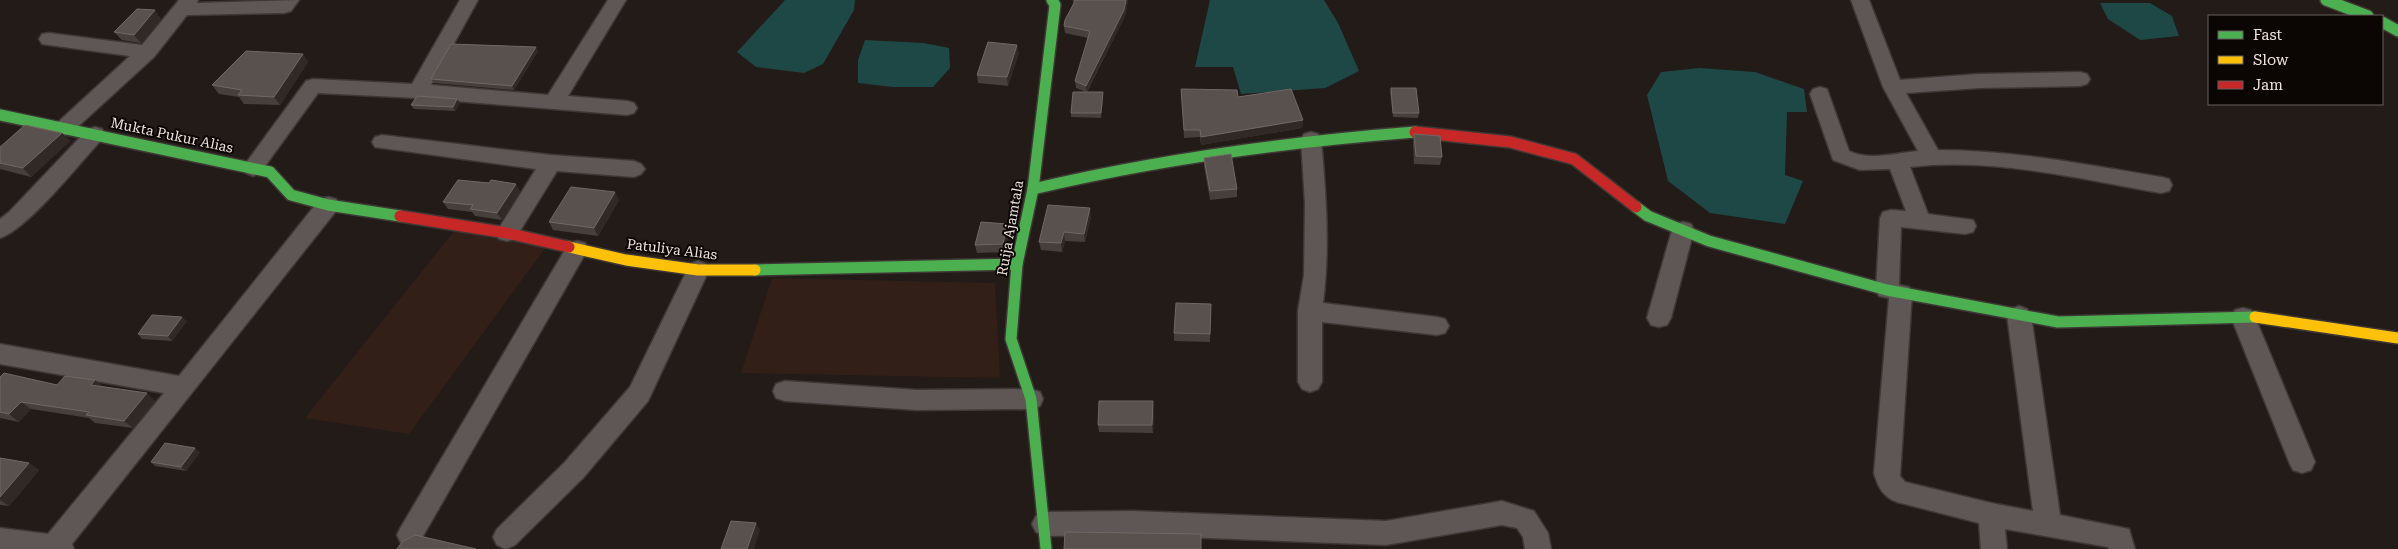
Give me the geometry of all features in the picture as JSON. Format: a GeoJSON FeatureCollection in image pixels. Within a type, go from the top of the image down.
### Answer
{"type":"FeatureCollection","features":[{"type":"Feature","properties":{"kind":"main road","name":"Ruija Ajamtala"},"geometry":{"type":"LineString","coordinates":[[1046,549],[1032,400],[1011,339],[1017,264],[1033,189],[1054,5],[1052,0]]}},
{"type":"Feature","properties":{"kind":"main road"},"geometry":{"type":"LineString","coordinates":[[2326,0],[2365,15]]}},
{"type":"Feature","properties":{"kind":"main road"},"geometry":{"type":"LineString","coordinates":[[2383,22],[2398,30]]}},
{"type":"Feature","properties":{"kind":"main road","name":"Mukta Pukur Alias"},"geometry":{"type":"LineString","coordinates":[[0,115],[270,172],[291,195],[328,205]]}},
{"type":"Feature","properties":{"kind":"main road"},"geometry":{"type":"LineString","coordinates":[[1033,189],[1108,170],[1311,138],[1423,131],[1510,142],[1574,159],[1648,216],[1710,241],[1894,291],[2058,322],[2262,317],[2398,338]]}},
{"type":"Feature","properties":{"kind":"main road","name":"Patuliya Alias"},"geometry":{"type":"LineString","coordinates":[[328,205],[507,233],[626,260],[698,270],[870,269],[1017,264]]}},
{"type":"Feature","properties":{"kind":"street"},"geometry":{"type":"LineString","coordinates":[[64,128],[147,52],[186,4],[284,7],[290,0]]}},
{"type":"Feature","properties":{"kind":"street"},"geometry":{"type":"LineString","coordinates":[[418,91],[469,0]]}},
{"type":"Feature","properties":{"kind":"street"},"geometry":{"type":"LineString","coordinates":[[554,102],[617,0]]}},
{"type":"Feature","properties":{"kind":"street"},"geometry":{"type":"LineString","coordinates":[[1860,0],[1893,87],[1932,157]]}},
{"type":"Feature","properties":{"kind":"street"},"geometry":{"type":"LineString","coordinates":[[49,39],[147,52]]}},
{"type":"Feature","properties":{"kind":"street"},"geometry":{"type":"LineString","coordinates":[[1893,87],[1979,81],[2080,79]]}},
{"type":"Feature","properties":{"kind":"street"},"geometry":{"type":"LineString","coordinates":[[253,168],[313,86],[418,91],[628,108]]}},
{"type":"Feature","properties":{"kind":"street"},"geometry":{"type":"LineString","coordinates":[[1820,94],[1840,155],[1845,159],[1860,162],[1897,161],[1932,157],[1970,158],[2161,185]]}},
{"type":"Feature","properties":{"kind":"street"},"geometry":{"type":"LineString","coordinates":[[0,230],[16,218],[95,134]]}},
{"type":"Feature","properties":{"kind":"street"},"geometry":{"type":"LineString","coordinates":[[1310,382],[1310,310],[1315,275],[1316,204],[1311,138]]}},
{"type":"Feature","properties":{"kind":"street"},"geometry":{"type":"LineString","coordinates":[[382,142],[552,163],[634,169]]}},
{"type":"Feature","properties":{"kind":"street"},"geometry":{"type":"LineString","coordinates":[[1897,161],[1920,221]]}},
{"type":"Feature","properties":{"kind":"street"},"geometry":{"type":"LineString","coordinates":[[507,233],[552,163]]}},
{"type":"Feature","properties":{"kind":"street"},"geometry":{"type":"LineString","coordinates":[[0,540],[57,548],[328,205]]}},
{"type":"Feature","properties":{"kind":"street"},"geometry":{"type":"LineString","coordinates":[[1965,226],[1891,218],[1894,291],[1887,473],[1889,482],[1897,491],[1991,515],[2120,537],[2122,549]]}},
{"type":"Feature","properties":{"kind":"street"},"geometry":{"type":"LineString","coordinates":[[1659,318],[1682,230]]}},
{"type":"Feature","properties":{"kind":"street"},"geometry":{"type":"LineString","coordinates":[[410,535],[577,249]]}},
{"type":"Feature","properties":{"kind":"street"},"geometry":{"type":"LineString","coordinates":[[506,537],[574,470],[639,394],[698,270]]}},
{"type":"Feature","properties":{"kind":"street"},"geometry":{"type":"LineString","coordinates":[[1310,310],[1437,326]]}},
{"type":"Feature","properties":{"kind":"street"},"geometry":{"type":"LineString","coordinates":[[2019,315],[2048,524]]}},
{"type":"Feature","properties":{"kind":"street"},"geometry":{"type":"LineString","coordinates":[[2243,318],[2302,462]]}},
{"type":"Feature","properties":{"kind":"street"},"geometry":{"type":"LineString","coordinates":[[0,354],[184,387]]}},
{"type":"Feature","properties":{"kind":"street"},"geometry":{"type":"LineString","coordinates":[[785,391],[917,400],[1032,400]]}},
{"type":"Feature","properties":{"kind":"street"},"geometry":{"type":"LineString","coordinates":[[1045,524],[1133,523],[1386,533],[1502,512],[1525,519],[1535,533],[1538,549]]}},
{"type":"Feature","properties":{"kind":"street"},"geometry":{"type":"LineString","coordinates":[[1991,515],[1994,549]]}},
{"type":"Feature","properties":{"kind":"shaded area"},"geometry":{"type":"Polygon","coordinates":[[[454,231],[546,247],[409,434],[305,418],[454,231]]]}},
{"type":"Feature","properties":{"kind":"shaded area"},"geometry":{"type":"Polygon","coordinates":[[[772,278],[995,283],[1000,378],[741,373],[772,278]]]}},
{"type":"Feature","properties":{"kind":"water"},"geometry":{"type":"Polygon","coordinates":[[[785,0],[855,0],[854,10],[823,64],[804,73],[756,67],[737,52],[785,0]]]}},
{"type":"Feature","properties":{"kind":"water"},"geometry":{"type":"Polygon","coordinates":[[[1210,0],[1324,0],[1338,23],[1359,71],[1325,88],[1241,94],[1233,67],[1195,67],[1210,0]]]}},
{"type":"Feature","properties":{"kind":"water"},"geometry":{"type":"Polygon","coordinates":[[[2100,3],[2150,3],[2172,16],[2179,36],[2140,40],[2108,19],[2100,3]]]}},
{"type":"Feature","properties":{"kind":"water"},"geometry":{"type":"Polygon","coordinates":[[[865,40],[924,43],[949,48],[950,68],[933,87],[893,87],[858,83],[858,60],[865,40]]]}},
{"type":"Feature","properties":{"kind":"water"},"geometry":{"type":"Polygon","coordinates":[[[1700,68],[1755,72],[1804,89],[1807,112],[1787,112],[1785,175],[1803,181],[1785,224],[1710,213],[1668,181],[1647,95],[1661,72],[1700,68]]]}},
{"type":"Feature","properties":{"kind":"building"},"geometry":{"type":"Polygon","coordinates":[[[1074,0],[1126,0],[1124,10],[1086,86],[1075,81],[1090,31],[1064,26],[1074,0]]]}},
{"type":"Feature","properties":{"kind":"building"},"geometry":{"type":"Polygon","coordinates":[[[137,9],[155,10],[134,35],[114,32],[137,9]]]}},
{"type":"Feature","properties":{"kind":"building"},"geometry":{"type":"Polygon","coordinates":[[[988,42],[1017,45],[1007,77],[977,75],[988,42]]]}},
{"type":"Feature","properties":{"kind":"building"},"geometry":{"type":"Polygon","coordinates":[[[451,44],[536,47],[512,86],[431,79],[451,44]]]}},
{"type":"Feature","properties":{"kind":"building"},"geometry":{"type":"Polygon","coordinates":[[[246,51],[303,54],[274,97],[238,95],[242,90],[212,85],[246,51]]]}},
{"type":"Feature","properties":{"kind":"building"},"geometry":{"type":"Polygon","coordinates":[[[1391,88],[1416,88],[1419,113],[1393,113],[1391,88]]]}},
{"type":"Feature","properties":{"kind":"building"},"geometry":{"type":"Polygon","coordinates":[[[1181,89],[1237,90],[1238,97],[1291,89],[1303,120],[1201,137],[1200,130],[1184,130],[1181,89]]]}},
{"type":"Feature","properties":{"kind":"building"},"geometry":{"type":"Polygon","coordinates":[[[1073,92],[1103,92],[1101,113],[1071,113],[1073,92]]]}},
{"type":"Feature","properties":{"kind":"building"},"geometry":{"type":"Polygon","coordinates":[[[417,96],[457,99],[453,107],[411,105],[417,96]]]}},
{"type":"Feature","properties":{"kind":"building"},"geometry":{"type":"Polygon","coordinates":[[[25,125],[62,133],[23,168],[0,163],[0,147],[25,125]]]}},
{"type":"Feature","properties":{"kind":"building"},"geometry":{"type":"Polygon","coordinates":[[[1414,134],[1440,136],[1442,157],[1416,156],[1414,134]]]}},
{"type":"Feature","properties":{"kind":"building"},"geometry":{"type":"Polygon","coordinates":[[[1231,154],[1237,189],[1210,191],[1204,158],[1231,154]]]}},
{"type":"Feature","properties":{"kind":"building"},"geometry":{"type":"Polygon","coordinates":[[[458,180],[489,183],[491,180],[516,184],[497,213],[470,209],[473,205],[443,202],[458,180]]]}},
{"type":"Feature","properties":{"kind":"building"},"geometry":{"type":"Polygon","coordinates":[[[571,187],[615,192],[594,228],[549,222],[571,187]]]}},
{"type":"Feature","properties":{"kind":"building"},"geometry":{"type":"Polygon","coordinates":[[[1048,205],[1090,208],[1084,234],[1064,232],[1061,243],[1039,242],[1048,205]]]}},
{"type":"Feature","properties":{"kind":"building"},"geometry":{"type":"Polygon","coordinates":[[[981,222],[1007,224],[1003,244],[975,245],[981,222]]]}},
{"type":"Feature","properties":{"kind":"building"},"geometry":{"type":"Polygon","coordinates":[[[1176,303],[1211,304],[1210,334],[1174,333],[1176,303]]]}},
{"type":"Feature","properties":{"kind":"building"},"geometry":{"type":"Polygon","coordinates":[[[152,315],[182,317],[168,336],[138,334],[152,315]]]}},
{"type":"Feature","properties":{"kind":"building"},"geometry":{"type":"Polygon","coordinates":[[[4,373],[57,385],[65,376],[95,380],[91,385],[147,393],[124,421],[86,415],[89,412],[21,402],[9,414],[0,412],[0,377],[4,373]]]}},
{"type":"Feature","properties":{"kind":"building"},"geometry":{"type":"Polygon","coordinates":[[[1099,401],[1153,401],[1152,425],[1098,425],[1099,401]]]}},
{"type":"Feature","properties":{"kind":"building"},"geometry":{"type":"Polygon","coordinates":[[[165,443],[195,448],[181,467],[151,462],[165,443]]]}},
{"type":"Feature","properties":{"kind":"building"},"geometry":{"type":"Polygon","coordinates":[[[0,458],[29,463],[0,497],[0,458]]]}},
{"type":"Feature","properties":{"kind":"building"},"geometry":{"type":"Polygon","coordinates":[[[731,521],[756,523],[747,549],[721,549],[731,521]]]}},
{"type":"Feature","properties":{"kind":"building"},"geometry":{"type":"Polygon","coordinates":[[[1065,532],[1201,534],[1201,549],[1064,549],[1065,532]]]}},
{"type":"Feature","properties":{"kind":"building"},"geometry":{"type":"Polygon","coordinates":[[[415,535],[476,549],[397,549],[402,542],[415,535]]]}},
{"type":"Feature","properties":{"kind":"traffic: fast"},"geometry":{"type":"LineString","coordinates":[[1046,549],[1031,399],[1011,339],[1017,264],[1033,189],[1055,5],[1052,0]]}},
{"type":"Feature","properties":{"kind":"traffic: fast"},"geometry":{"type":"LineString","coordinates":[[2326,0],[2365,15]]}},
{"type":"Feature","properties":{"kind":"traffic: fast"},"geometry":{"type":"LineString","coordinates":[[2383,23],[2398,31]]}},
{"type":"Feature","properties":{"kind":"traffic: fast"},"geometry":{"type":"LineString","coordinates":[[0,115],[270,172],[291,195],[328,205],[400,216]]}},
{"type":"Feature","properties":{"kind":"traffic: fast"},"geometry":{"type":"LineString","coordinates":[[1033,189],[1175,159],[1318,140],[1415,132]]}},
{"type":"Feature","properties":{"kind":"traffic: fast"},"geometry":{"type":"LineString","coordinates":[[1636,207],[1648,216],[1709,241],[1887,290],[2058,322],[2255,317]]}},
{"type":"Feature","properties":{"kind":"traffic: fast"},"geometry":{"type":"LineString","coordinates":[[755,270],[871,269],[1017,264]]}},
{"type":"Feature","properties":{"kind":"traffic: slow"},"geometry":{"type":"LineString","coordinates":[[569,247],[626,260],[698,270],[755,270]]}},
{"type":"Feature","properties":{"kind":"traffic: slow"},"geometry":{"type":"LineString","coordinates":[[2255,317],[2398,338]]}},
{"type":"Feature","properties":{"kind":"traffic: jam"},"geometry":{"type":"LineString","coordinates":[[1415,132],[1510,142],[1574,159],[1636,207]]}},
{"type":"Feature","properties":{"kind":"traffic: jam"},"geometry":{"type":"LineString","coordinates":[[400,216],[507,233],[569,247]]}}]}
